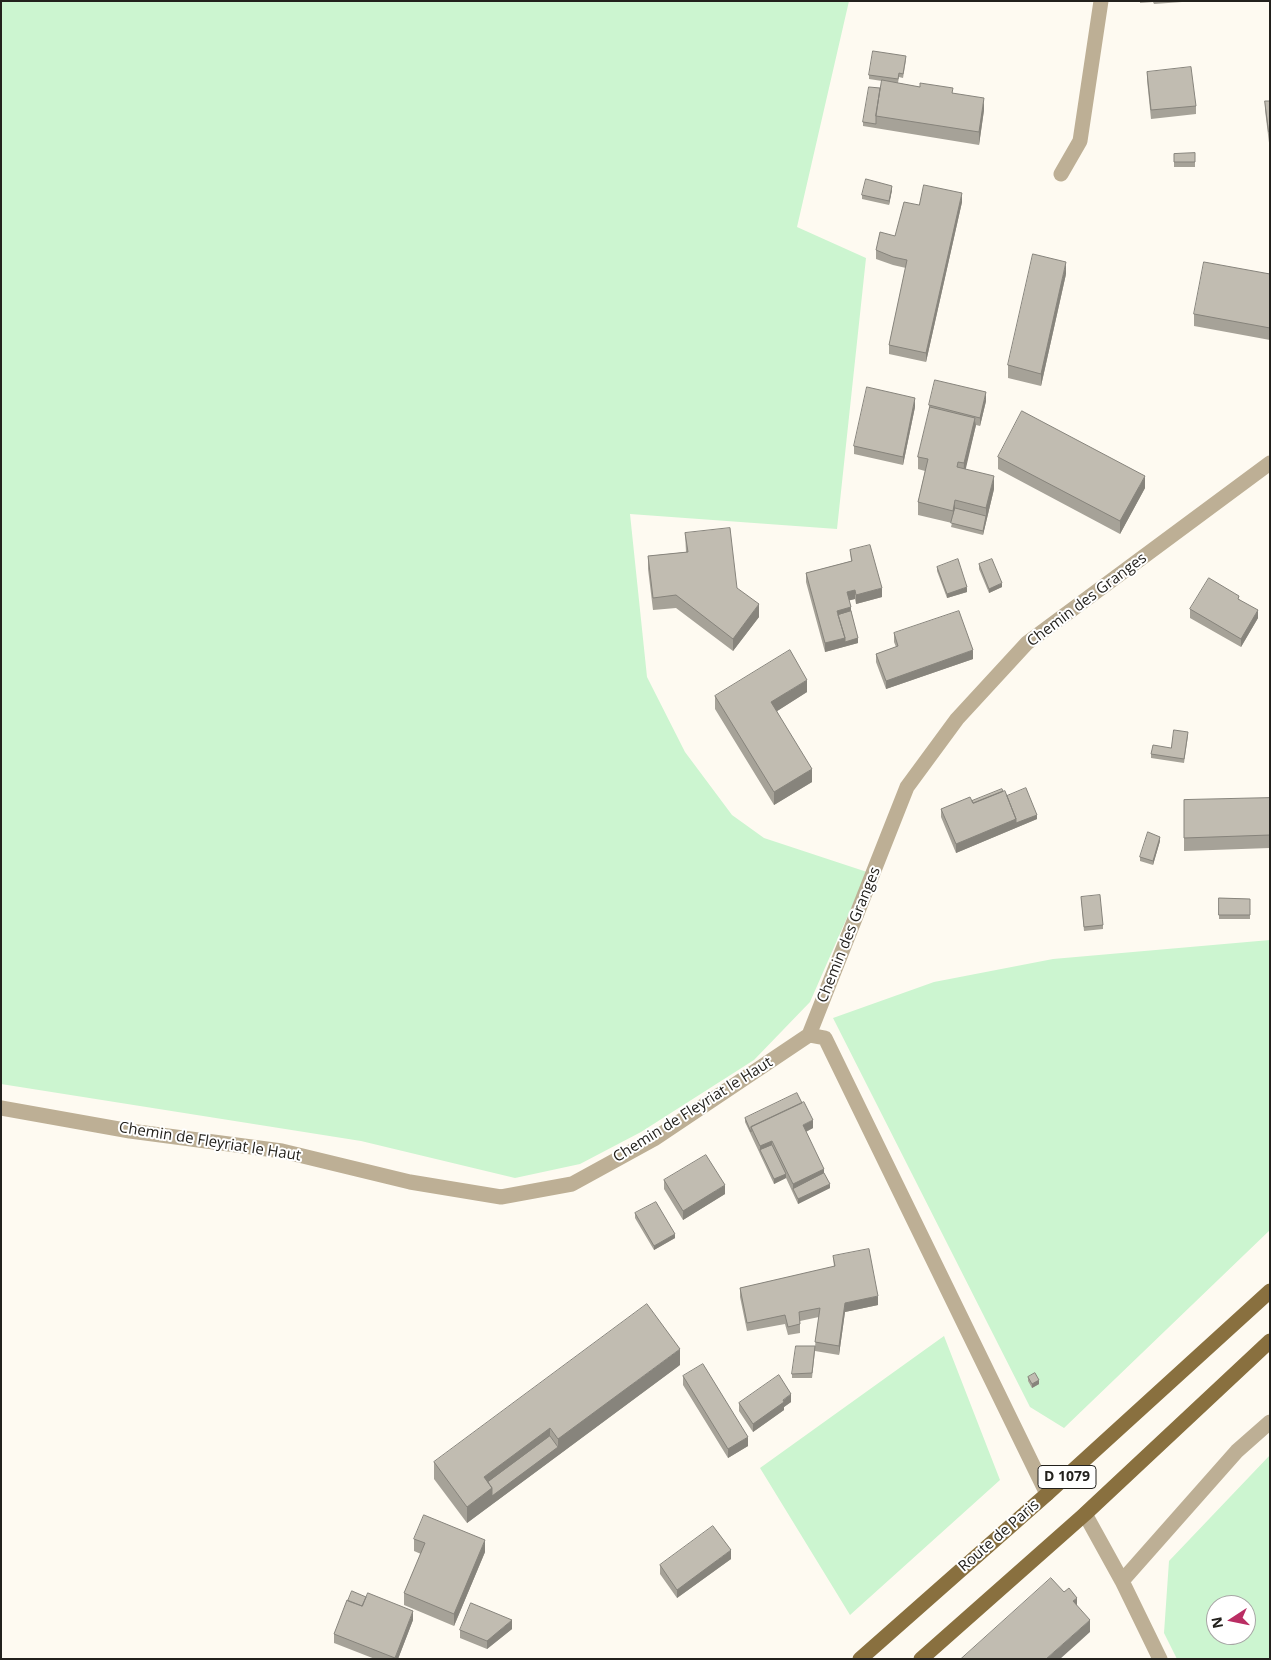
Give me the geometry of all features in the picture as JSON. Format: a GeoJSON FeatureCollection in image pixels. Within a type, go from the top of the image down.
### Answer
{"type":"FeatureCollection","features":[{"type":"Feature","properties":{"kind":"main road","name":"Route de Paris"},"geometry":{"type":"LineString","coordinates":[[860,1659],[1047,1494],[1270,1291]]}},
{"type":"Feature","properties":{"kind":"main road","name":"D 1079"},"geometry":{"type":"LineString","coordinates":[[922,1659],[1085,1514],[1270,1341]]}},
{"type":"Feature","properties":{"kind":"street"},"geometry":{"type":"LineString","coordinates":[[1061,174],[1080,141],[1101,1]]}},
{"type":"Feature","properties":{"kind":"street","name":"Chemin des Granges"},"geometry":{"type":"LineString","coordinates":[[809,1035],[907,787],[958,719],[1027,643],[1270,464]]}},
{"type":"Feature","properties":{"kind":"street"},"geometry":{"type":"LineString","coordinates":[[809,1035],[825,1038],[1047,1494]]}},
{"type":"Feature","properties":{"kind":"street","name":"Chemin de Fleyriat le Haut"},"geometry":{"type":"LineString","coordinates":[[1,1108],[130,1131],[282,1151],[410,1182],[501,1198],[572,1184],[654,1138],[809,1035]]}},
{"type":"Feature","properties":{"kind":"street"},"geometry":{"type":"LineString","coordinates":[[1122,1581],[1237,1451],[1270,1422]]}},
{"type":"Feature","properties":{"kind":"street"},"geometry":{"type":"LineString","coordinates":[[1085,1514],[1122,1581],[1160,1659]]}},
{"type":"Feature","properties":{"kind":"green space"},"geometry":{"type":"Polygon","coordinates":[[[1,1],[849,1],[797,227],[866,258],[837,529],[630,514],[647,677],[685,752],[732,815],[764,838],[867,872],[810,1002],[754,1060],[641,1132],[580,1164],[515,1178],[361,1141],[1,1084],[1,1]]]}},
{"type":"Feature","properties":{"kind":"green space"},"geometry":{"type":"Polygon","coordinates":[[[1270,940],[1270,1230],[1064,1428],[1030,1407],[833,1018],[934,982],[1053,959],[1270,940]]]}},
{"type":"Feature","properties":{"kind":"green space"},"geometry":{"type":"Polygon","coordinates":[[[944,1336],[1000,1480],[850,1615],[760,1468],[944,1336]]]}},
{"type":"Feature","properties":{"kind":"green space"},"geometry":{"type":"Polygon","coordinates":[[[1270,1455],[1270,1659],[1177,1659],[1164,1633],[1169,1561],[1270,1455]]]}},
{"type":"Feature","properties":{"kind":"building"},"geometry":{"type":"Polygon","coordinates":[[[873,51],[906,56],[903,74],[899,73],[898,79],[869,75],[873,51]]]}},
{"type":"Feature","properties":{"kind":"building"},"geometry":{"type":"Polygon","coordinates":[[[1191,67],[1196,106],[1151,110],[1147,72],[1191,67]]]}},
{"type":"Feature","properties":{"kind":"building"},"geometry":{"type":"Polygon","coordinates":[[[882,80],[920,87],[920,83],[953,88],[952,93],[984,98],[979,132],[876,116],[882,80]]]}},
{"type":"Feature","properties":{"kind":"building"},"geometry":{"type":"Polygon","coordinates":[[[869,87],[880,88],[876,124],[863,122],[869,87]]]}},
{"type":"Feature","properties":{"kind":"building"},"geometry":{"type":"Polygon","coordinates":[[[1265,101],[1270,101],[1270,132],[1269,132],[1265,101]]]}},
{"type":"Feature","properties":{"kind":"building"},"geometry":{"type":"Polygon","coordinates":[[[1195,153],[1195,162],[1174,162],[1174,154],[1195,153]]]}},
{"type":"Feature","properties":{"kind":"building"},"geometry":{"type":"Polygon","coordinates":[[[866,179],[892,186],[889,201],[862,195],[866,179]]]}},
{"type":"Feature","properties":{"kind":"building"},"geometry":{"type":"Polygon","coordinates":[[[924,185],[962,193],[926,353],[889,345],[907,260],[876,250],[880,232],[895,236],[904,202],[919,205],[924,185]]]}},
{"type":"Feature","properties":{"kind":"building"},"geometry":{"type":"Polygon","coordinates":[[[1033,254],[1066,262],[1041,374],[1008,365],[1033,254]]]}},
{"type":"Feature","properties":{"kind":"building"},"geometry":{"type":"Polygon","coordinates":[[[1204,262],[1270,274],[1270,328],[1194,314],[1204,262]]]}},
{"type":"Feature","properties":{"kind":"building"},"geometry":{"type":"Polygon","coordinates":[[[935,380],[986,392],[980,418],[929,405],[935,380]]]}},
{"type":"Feature","properties":{"kind":"building"},"geometry":{"type":"Polygon","coordinates":[[[867,387],[915,398],[903,457],[854,446],[867,387]]]}},
{"type":"Feature","properties":{"kind":"building"},"geometry":{"type":"Polygon","coordinates":[[[930,407],[975,418],[964,463],[958,462],[957,467],[994,476],[986,508],[955,500],[953,511],[918,502],[928,459],[918,457],[930,407]]]}},
{"type":"Feature","properties":{"kind":"building"},"geometry":{"type":"Polygon","coordinates":[[[1022,411],[1145,476],[1120,521],[998,457],[1022,411]]]}},
{"type":"Feature","properties":{"kind":"building"},"geometry":{"type":"Polygon","coordinates":[[[955,508],[986,516],[983,531],[951,523],[955,508]]]}},
{"type":"Feature","properties":{"kind":"building"},"geometry":{"type":"Polygon","coordinates":[[[730,528],[737,588],[759,604],[733,639],[676,595],[653,598],[648,556],[688,552],[685,533],[730,528]]]}},
{"type":"Feature","properties":{"kind":"building"},"geometry":{"type":"Polygon","coordinates":[[[870,545],[882,588],[856,595],[855,590],[847,592],[851,607],[837,611],[845,638],[825,643],[806,573],[852,561],[850,550],[870,545]]]}},
{"type":"Feature","properties":{"kind":"building"},"geometry":{"type":"Polygon","coordinates":[[[958,559],[967,587],[947,594],[937,567],[958,559]]]}},
{"type":"Feature","properties":{"kind":"building"},"geometry":{"type":"Polygon","coordinates":[[[992,559],[1002,583],[989,589],[979,564],[992,559]]]}},
{"type":"Feature","properties":{"kind":"building"},"geometry":{"type":"Polygon","coordinates":[[[1209,578],[1239,596],[1238,599],[1258,610],[1241,639],[1190,609],[1209,578]]]}},
{"type":"Feature","properties":{"kind":"building"},"geometry":{"type":"Polygon","coordinates":[[[851,611],[858,638],[845,642],[838,615],[851,611]]]}},
{"type":"Feature","properties":{"kind":"building"},"geometry":{"type":"Polygon","coordinates":[[[959,611],[973,650],[886,681],[876,654],[898,646],[894,633],[959,611]]]}},
{"type":"Feature","properties":{"kind":"building"},"geometry":{"type":"Polygon","coordinates":[[[790,650],[807,680],[771,702],[812,769],[774,792],[715,696],[790,650]]]}},
{"type":"Feature","properties":{"kind":"building"},"geometry":{"type":"Polygon","coordinates":[[[1174,730],[1188,732],[1184,759],[1151,754],[1153,745],[1171,748],[1174,730]]]}},
{"type":"Feature","properties":{"kind":"building"},"geometry":{"type":"Polygon","coordinates":[[[1026,788],[1037,815],[1016,823],[1007,796],[1026,788]]]}},
{"type":"Feature","properties":{"kind":"building"},"geometry":{"type":"Polygon","coordinates":[[[1002,789],[1003,791],[973,803],[972,801],[1002,789]]]}},
{"type":"Feature","properties":{"kind":"building"},"geometry":{"type":"Polygon","coordinates":[[[1005,791],[1016,819],[956,844],[941,809],[970,797],[973,803],[1005,791]]]}},
{"type":"Feature","properties":{"kind":"building"},"geometry":{"type":"Polygon","coordinates":[[[1270,798],[1270,835],[1184,838],[1184,800],[1270,798]]]}},
{"type":"Feature","properties":{"kind":"building"},"geometry":{"type":"Polygon","coordinates":[[[1148,832],[1160,837],[1153,861],[1140,857],[1148,832]]]}},
{"type":"Feature","properties":{"kind":"building"},"geometry":{"type":"Polygon","coordinates":[[[1100,895],[1103,925],[1084,927],[1081,897],[1100,895]]]}},
{"type":"Feature","properties":{"kind":"building"},"geometry":{"type":"Polygon","coordinates":[[[1219,898],[1250,899],[1250,915],[1219,915],[1219,898]]]}},
{"type":"Feature","properties":{"kind":"building"},"geometry":{"type":"Polygon","coordinates":[[[797,1093],[802,1103],[751,1127],[751,1132],[745,1118],[797,1093]]]}},
{"type":"Feature","properties":{"kind":"building"},"geometry":{"type":"Polygon","coordinates":[[[804,1102],[813,1120],[803,1125],[824,1169],[793,1184],[772,1141],[760,1146],[751,1127],[804,1102]]]}},
{"type":"Feature","properties":{"kind":"building"},"geometry":{"type":"Polygon","coordinates":[[[772,1145],[786,1174],[774,1179],[760,1150],[772,1145]]]}},
{"type":"Feature","properties":{"kind":"building"},"geometry":{"type":"Polygon","coordinates":[[[706,1155],[725,1185],[683,1211],[664,1180],[706,1155]]]}},
{"type":"Feature","properties":{"kind":"building"},"geometry":{"type":"Polygon","coordinates":[[[824,1173],[830,1184],[798,1199],[793,1189],[824,1173]]]}},
{"type":"Feature","properties":{"kind":"building"},"geometry":{"type":"Polygon","coordinates":[[[656,1202],[675,1234],[654,1246],[635,1213],[656,1202]]]}},
{"type":"Feature","properties":{"kind":"building"},"geometry":{"type":"Polygon","coordinates":[[[869,1249],[878,1296],[845,1303],[839,1346],[815,1342],[820,1308],[799,1312],[800,1324],[788,1327],[785,1315],[747,1323],[740,1288],[835,1266],[833,1256],[869,1249]]]}},
{"type":"Feature","properties":{"kind":"building"},"geometry":{"type":"Polygon","coordinates":[[[647,1304],[680,1349],[558,1439],[550,1428],[484,1477],[492,1488],[467,1507],[434,1462],[647,1304]]]}},
{"type":"Feature","properties":{"kind":"building"},"geometry":{"type":"Polygon","coordinates":[[[796,1346],[815,1346],[812,1373],[792,1374],[796,1346]]]}},
{"type":"Feature","properties":{"kind":"building"},"geometry":{"type":"Polygon","coordinates":[[[703,1364],[748,1437],[728,1449],[683,1376],[703,1364]]]}},
{"type":"Feature","properties":{"kind":"building"},"geometry":{"type":"Polygon","coordinates":[[[1035,1373],[1039,1380],[1032,1384],[1028,1377],[1035,1373]]]}},
{"type":"Feature","properties":{"kind":"building"},"geometry":{"type":"Polygon","coordinates":[[[779,1375],[791,1394],[783,1400],[784,1402],[753,1424],[739,1403],[779,1375]]]}},
{"type":"Feature","properties":{"kind":"building"},"geometry":{"type":"Polygon","coordinates":[[[550,1436],[558,1447],[492,1496],[492,1488],[488,1482],[550,1436]]]}},
{"type":"Feature","properties":{"kind":"building"},"geometry":{"type":"Polygon","coordinates":[[[424,1515],[485,1540],[454,1614],[404,1593],[425,1543],[414,1539],[424,1515]]]}},
{"type":"Feature","properties":{"kind":"building"},"geometry":{"type":"Polygon","coordinates":[[[713,1526],[731,1550],[677,1590],[660,1565],[713,1526]]]}},
{"type":"Feature","properties":{"kind":"building"},"geometry":{"type":"Polygon","coordinates":[[[1051,1578],[1064,1592],[1069,1588],[1077,1598],[1073,1601],[1090,1620],[1046,1659],[961,1659],[1051,1578]]]}},
{"type":"Feature","properties":{"kind":"building"},"geometry":{"type":"Polygon","coordinates":[[[352,1591],[366,1597],[362,1606],[348,1601],[352,1591]]]}},
{"type":"Feature","properties":{"kind":"building"},"geometry":{"type":"Polygon","coordinates":[[[368,1593],[413,1611],[395,1658],[334,1634],[347,1600],[362,1606],[368,1593]]]}},
{"type":"Feature","properties":{"kind":"building"},"geometry":{"type":"Polygon","coordinates":[[[471,1603],[512,1620],[487,1641],[460,1630],[471,1603]]]}}]}
